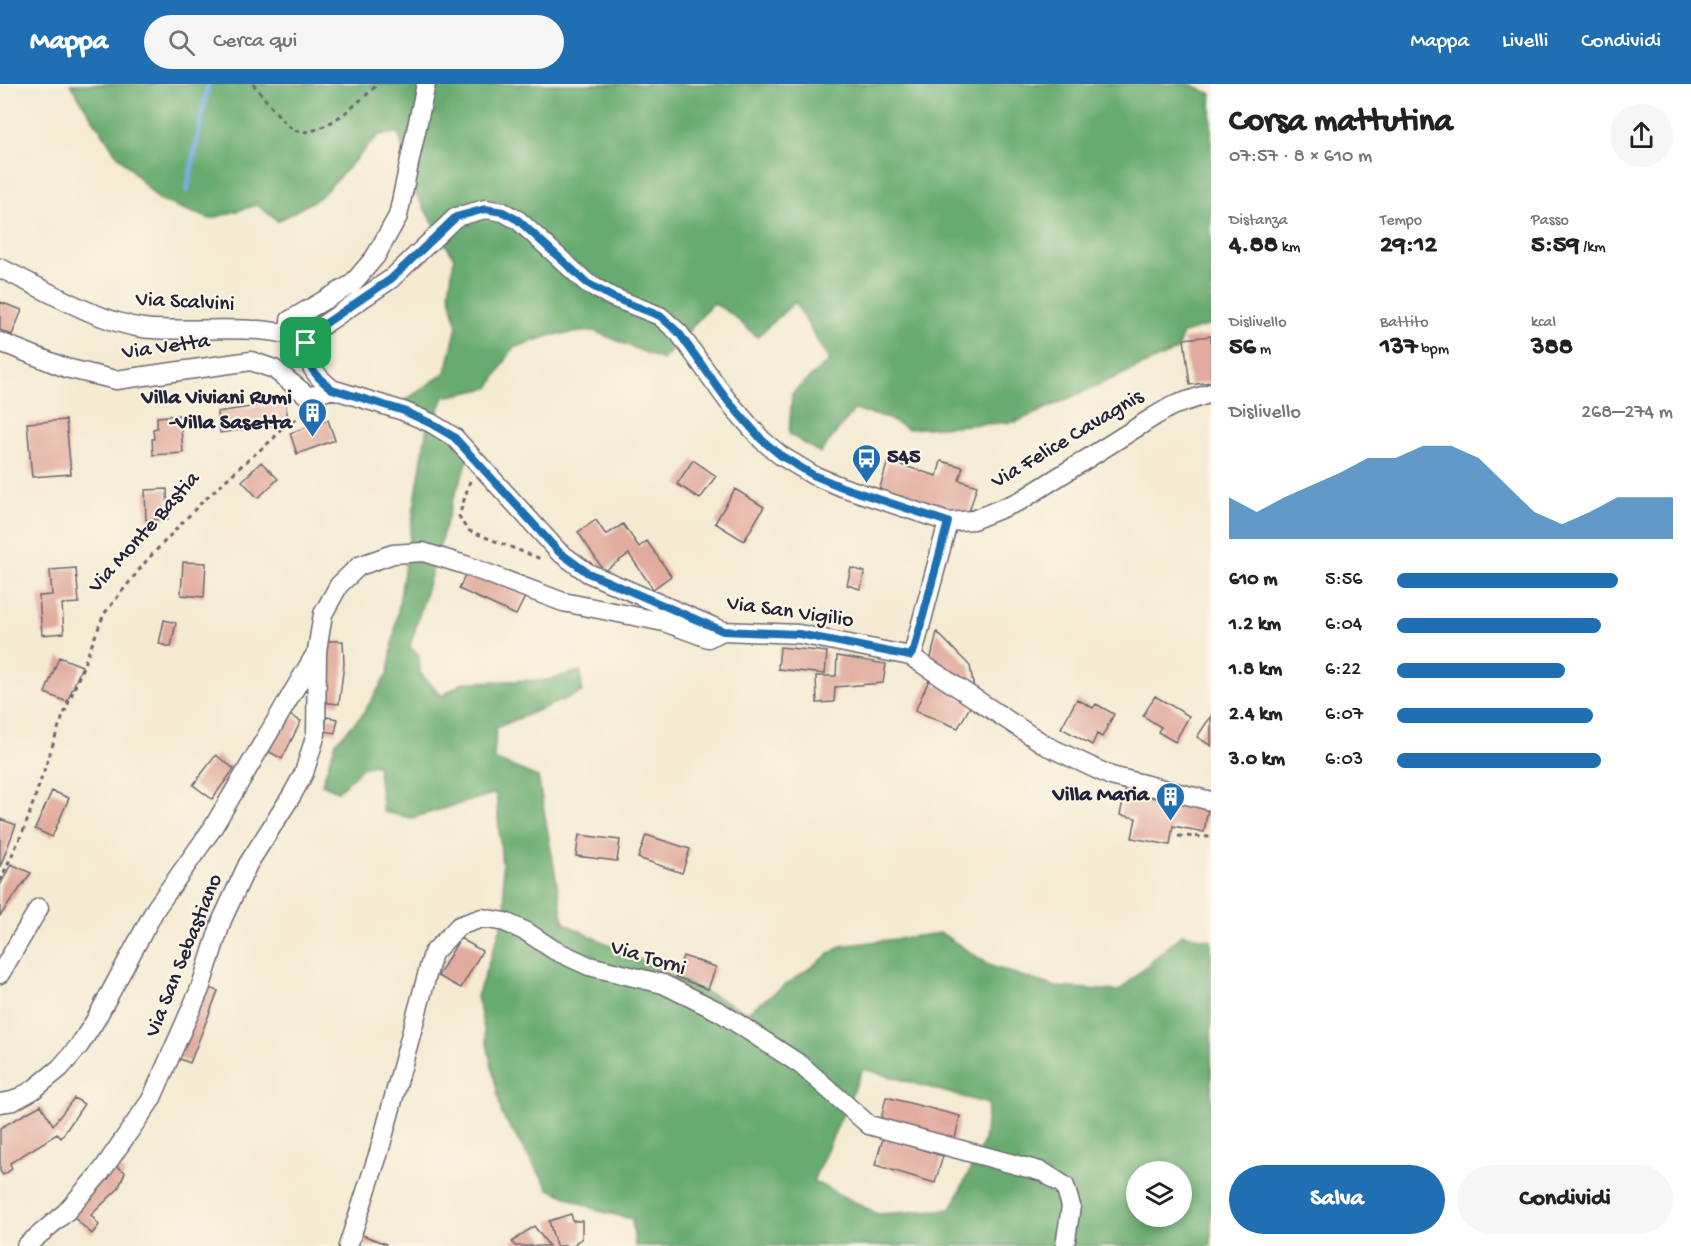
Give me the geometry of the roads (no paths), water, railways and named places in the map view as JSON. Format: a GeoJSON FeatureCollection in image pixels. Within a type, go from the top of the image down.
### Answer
{"type":"FeatureCollection","features":[{"type":"Feature","properties":{"kind":"street"},"geometry":{"type":"LineString","coordinates":[[332,389],[323,382],[310,365],[301,339],[290,326],[290,320],[357,280],[375,256],[398,216],[426,84]]}},
{"type":"Feature","properties":{"kind":"street","name":"Via Felice Cavagnis"},"geometry":{"type":"LineString","coordinates":[[301,339],[391,279],[456,217],[485,209],[503,212],[518,220],[587,283],[612,297],[660,316],[679,333],[727,400],[762,440],[780,455],[813,475],[842,487],[948,522],[973,520],[1020,501],[1172,406],[1211,393]]}},
{"type":"Feature","properties":{"kind":"street","name":"Via Scalvini"},"geometry":{"type":"LineString","coordinates":[[0,268],[115,323],[145,329],[269,330],[301,339]]}},
{"type":"Feature","properties":{"kind":"street","name":"Via Vetta"},"geometry":{"type":"LineString","coordinates":[[0,342],[66,368],[116,380],[251,361],[274,369],[309,397],[332,389]]}},
{"type":"Feature","properties":{"kind":"street","name":"Via San Vigilio"},"geometry":{"type":"LineString","coordinates":[[332,389],[377,402],[430,423],[454,437],[559,552],[588,573],[723,631],[799,634],[910,656],[1047,746],[1111,776],[1211,801]]}},
{"type":"Feature","properties":{"kind":"street"},"geometry":{"type":"LineString","coordinates":[[910,656],[914,650],[948,522]]}},
{"type":"Feature","properties":{"kind":"street","name":"Via San Sebastiano"},"geometry":{"type":"LineString","coordinates":[[26,1246],[66,1212],[101,1172],[151,1100],[200,989],[222,920],[248,864],[304,773],[316,734],[317,651],[323,614],[339,585],[359,566],[393,554],[423,552],[465,565],[563,602],[664,622],[708,638],[723,631]]}},
{"type":"Feature","properties":{"kind":"street","name":"Via San Sebastiano"},"geometry":{"type":"LineString","coordinates":[[0,1103],[13,1101],[33,1090],[60,1068],[79,1046],[156,908],[212,829],[317,651]]}},
{"type":"Feature","properties":{"kind":"street"},"geometry":{"type":"LineString","coordinates":[[0,974],[39,908]]}},
{"type":"Feature","properties":{"kind":"street","name":"Via Torni"},"geometry":{"type":"LineString","coordinates":[[348,1246],[379,1152],[433,953],[459,926],[482,918],[505,922],[527,932],[554,950],[589,966],[663,984],[720,1012],[801,1065],[868,1125],[1042,1172],[1065,1186],[1071,1206],[1065,1246]]}},
{"type":"Feature","properties":{"kind":"waterway"},"geometry":{"type":"LineString","coordinates":[[187,191],[208,84]]}},
{"type":"Feature","properties":{"kind":"place","name":"Villa Viviani Rumi -Villa Sasetta"},"geometry":{"type":"Point","coordinates":[313,438]}},
{"type":"Feature","properties":{"kind":"place","name":"545"},"geometry":{"type":"Point","coordinates":[866,484]}},
{"type":"Feature","properties":{"kind":"place","name":"Villa Maria"},"geometry":{"type":"Point","coordinates":[1170,822]}}]}
